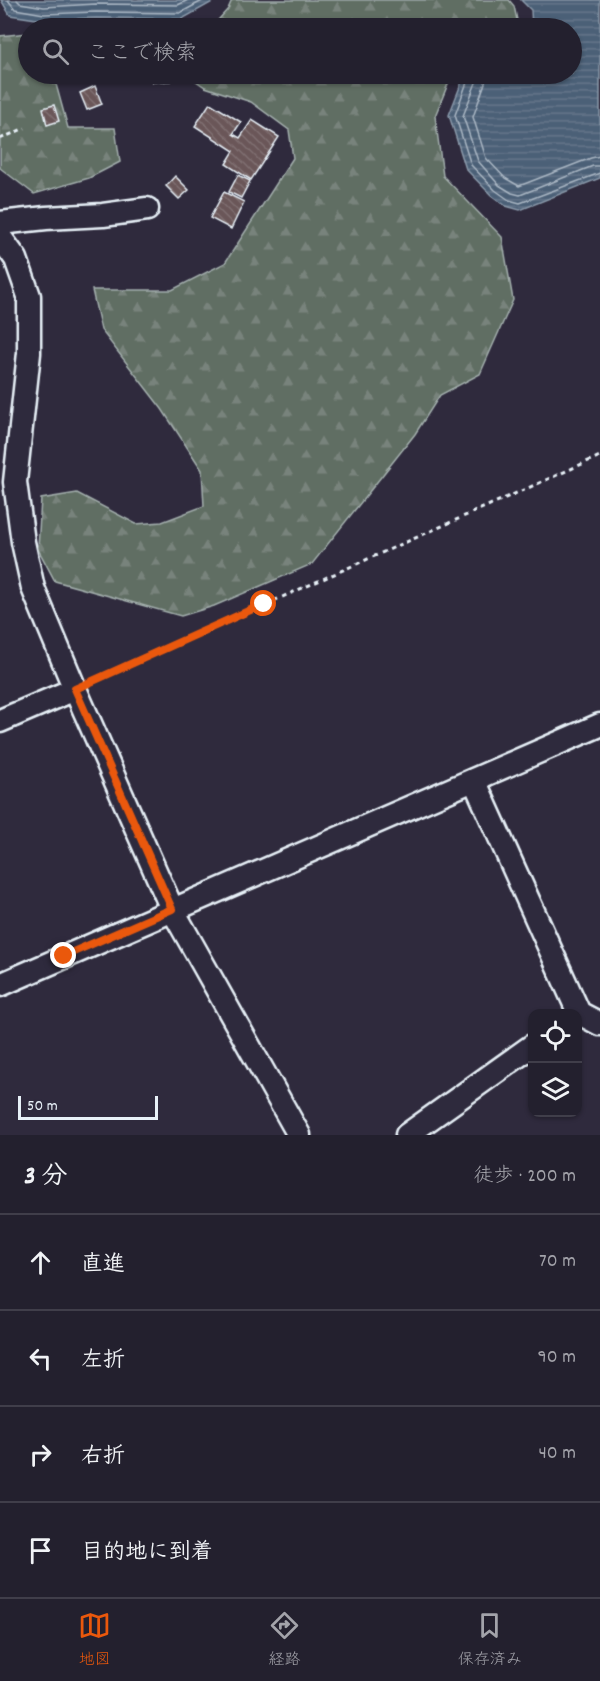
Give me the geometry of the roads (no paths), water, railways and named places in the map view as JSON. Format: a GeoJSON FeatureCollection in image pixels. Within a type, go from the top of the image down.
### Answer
{"type":"FeatureCollection","features":[{"type":"Feature","properties":{"kind":"street"},"geometry":{"type":"LineString","coordinates":[[0,223],[103,215],[147,209]]}},
{"type":"Feature","properties":{"kind":"street"},"geometry":{"type":"LineString","coordinates":[[0,237],[16,258],[29,296],[29,353],[15,482],[22,542],[33,588],[172,909],[298,1135]]}},
{"type":"Feature","properties":{"kind":"street"},"geometry":{"type":"LineString","coordinates":[[0,721],[75,689]]}},
{"type":"Feature","properties":{"kind":"street"},"geometry":{"type":"LineString","coordinates":[[0,985],[600,724]]}},
{"type":"Feature","properties":{"kind":"street"},"geometry":{"type":"LineString","coordinates":[[474,780],[576,1009]]}},
{"type":"Feature","properties":{"kind":"street"},"geometry":{"type":"LineString","coordinates":[[582,1015],[600,1024]]}},
{"type":"Feature","properties":{"kind":"street"},"geometry":{"type":"LineString","coordinates":[[407,1135],[528,1049]]}},
{"type":"Feature","properties":{"kind":"water"},"geometry":{"type":"Polygon","coordinates":[[[1,0],[216,0],[184,18],[30,18],[10,15],[1,0]]]}},
{"type":"Feature","properties":{"kind":"water"},"geometry":{"type":"Polygon","coordinates":[[[521,0],[600,0],[600,178],[520,210],[506,206],[491,195],[466,169],[449,115],[461,84],[582,84],[582,18],[531,18],[531,10],[521,0]]]}}]}
